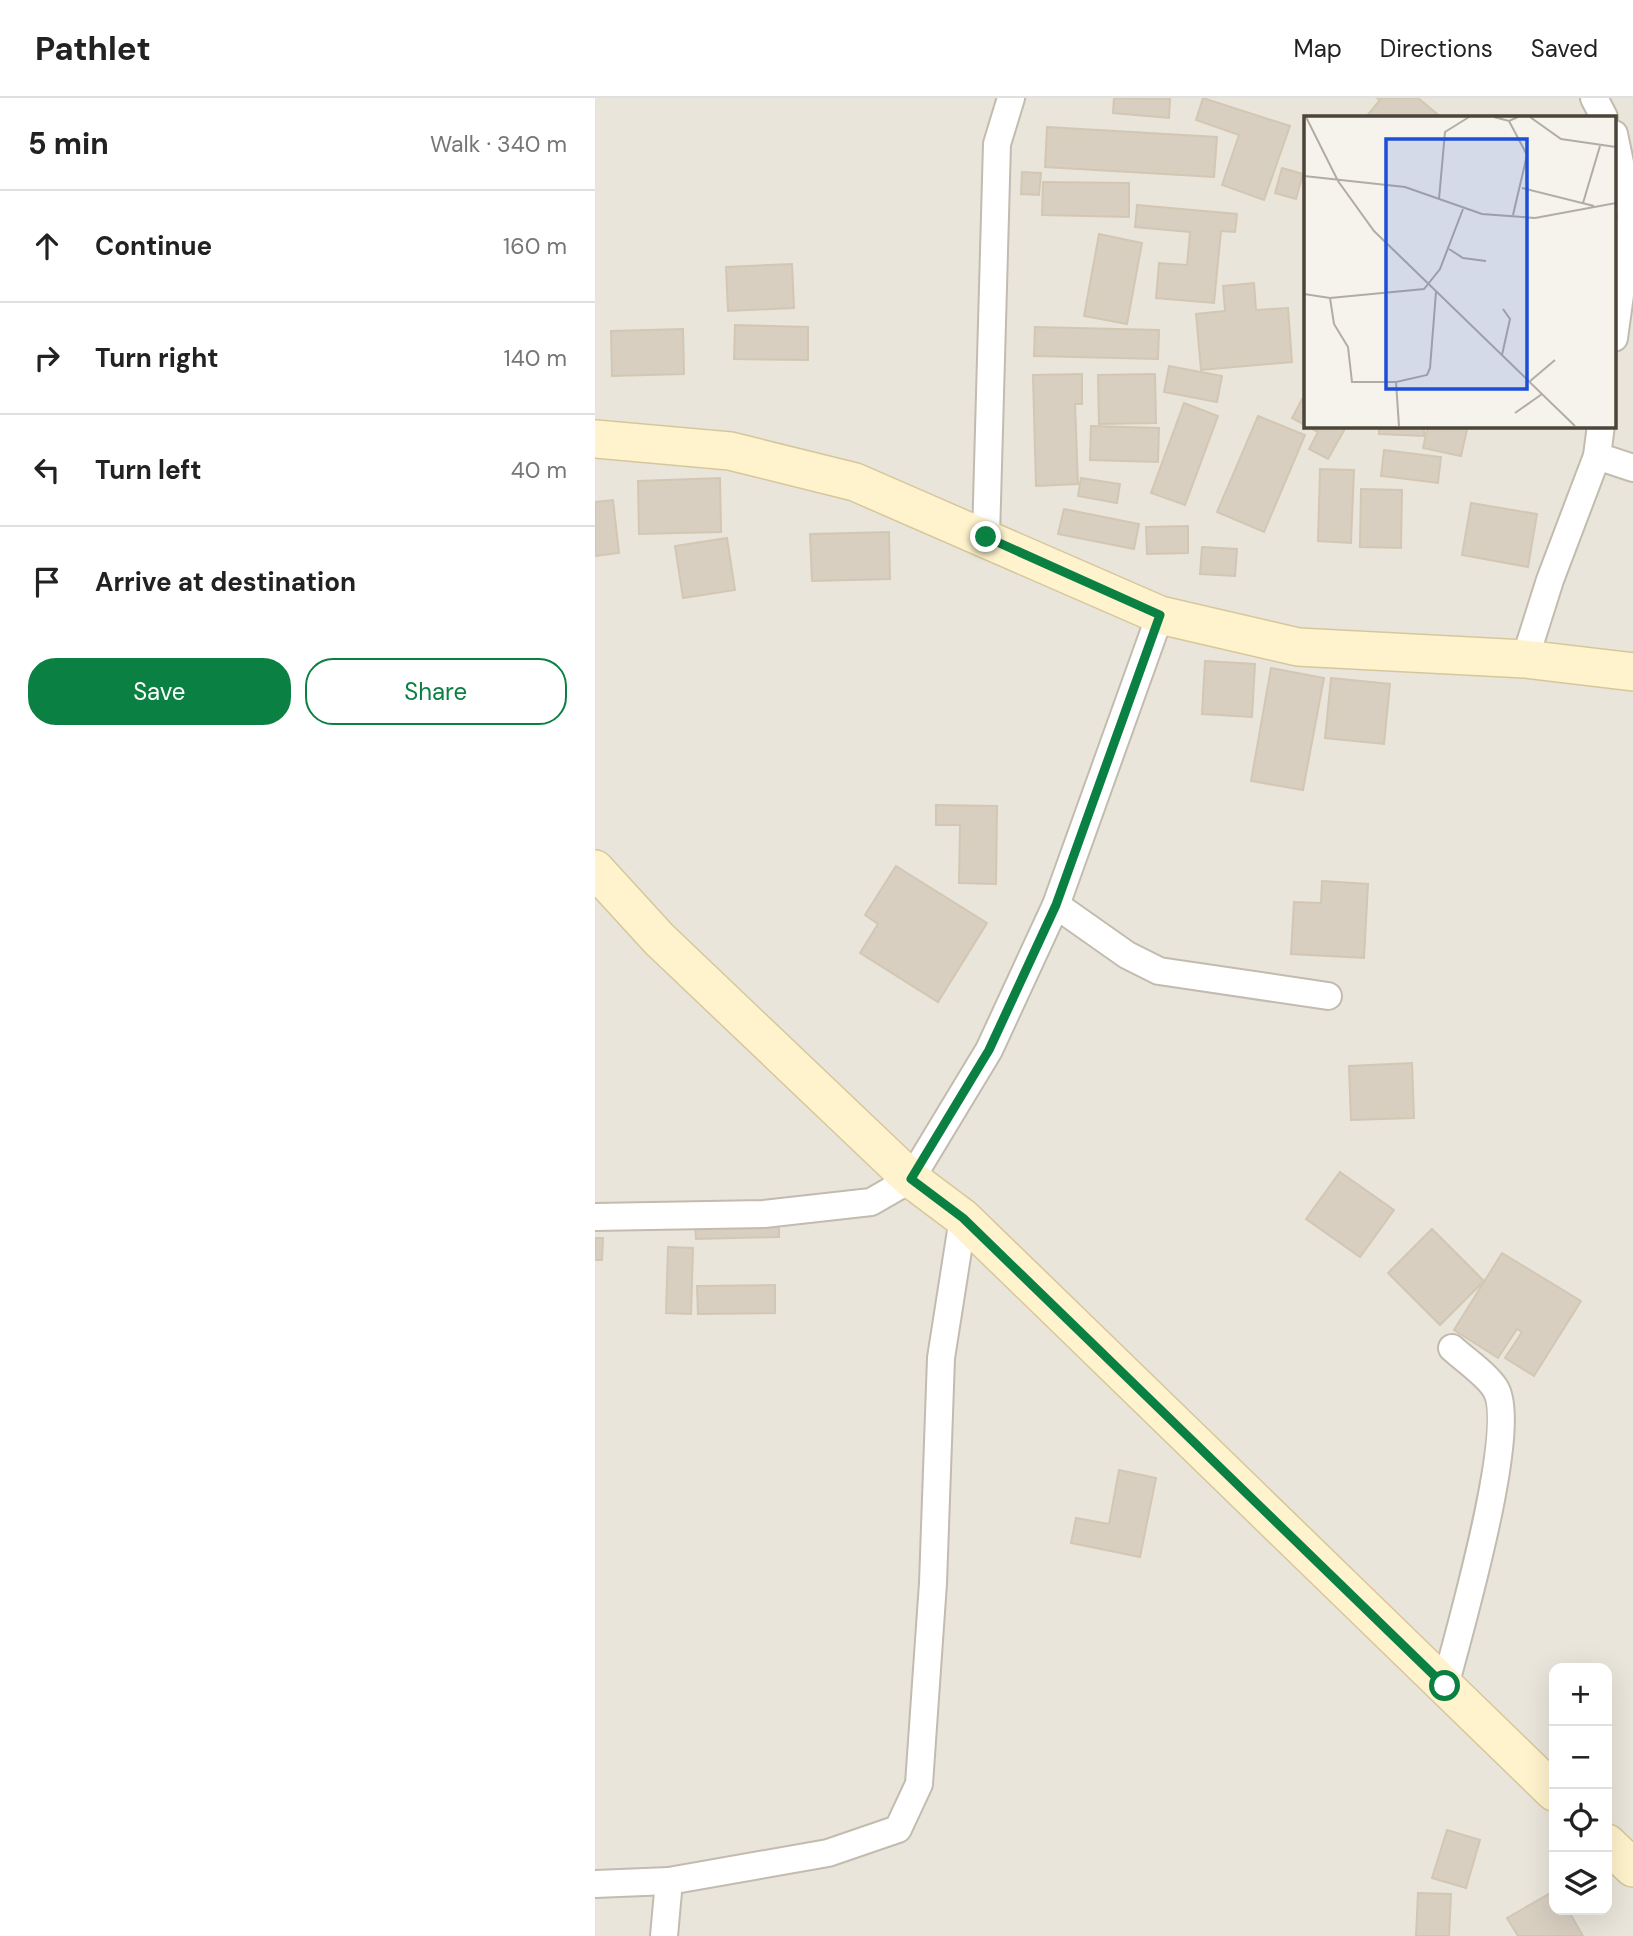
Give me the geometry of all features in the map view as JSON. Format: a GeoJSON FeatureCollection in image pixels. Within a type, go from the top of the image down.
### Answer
{"type":"FeatureCollection","features":[{"type":"Feature","properties":{"kind":"street"},"geometry":{"type":"LineString","coordinates":[[986,537],[997,144],[1011,98]]}},
{"type":"Feature","properties":{"kind":"street"},"geometry":{"type":"LineString","coordinates":[[1594,98],[1603,116]]}},
{"type":"Feature","properties":{"kind":"street"},"geometry":{"type":"LineString","coordinates":[[1615,139],[1631,216],[1615,331]]}},
{"type":"Feature","properties":{"kind":"street"},"geometry":{"type":"LineString","coordinates":[[1525,659],[1550,580],[1597,456],[1601,427]]}},
{"type":"Feature","properties":{"kind":"street"},"geometry":{"type":"LineString","coordinates":[[595,439],[730,451],[843,479],[986,537],[1160,615],[1298,647],[1525,659],[1633,672]]}},
{"type":"Feature","properties":{"kind":"street"},"geometry":{"type":"LineString","coordinates":[[1597,456],[1633,468]]}},
{"type":"Feature","properties":{"kind":"street"},"geometry":{"type":"LineString","coordinates":[[595,1217],[764,1214],[871,1202],[911,1179],[989,1050],[1056,905],[1160,615]]}},
{"type":"Feature","properties":{"kind":"street"},"geometry":{"type":"LineString","coordinates":[[595,869],[659,939],[911,1179],[963,1218],[1551,1789]]}},
{"type":"Feature","properties":{"kind":"street"},"geometry":{"type":"LineString","coordinates":[[1056,905],[1128,955],[1159,971],[1328,996]]}},
{"type":"Feature","properties":{"kind":"street"},"geometry":{"type":"LineString","coordinates":[[595,1884],[670,1881],[828,1853],[898,1829],[919,1784],[933,1583],[941,1358],[963,1218]]}},
{"type":"Feature","properties":{"kind":"street"},"geometry":{"type":"LineString","coordinates":[[1445,1686],[1490,1506],[1502,1421],[1496,1389],[1452,1349]]}},
{"type":"Feature","properties":{"kind":"street"},"geometry":{"type":"LineString","coordinates":[[1612,1848],[1633,1868]]}},
{"type":"Feature","properties":{"kind":"street"},"geometry":{"type":"LineString","coordinates":[[664,1936],[670,1881]]}},
{"type":"Feature","properties":{"kind":"shaded area"},"geometry":{"type":"Polygon","coordinates":[[[595,98],[1633,98],[1633,1936],[595,1936],[595,98]]]}},
{"type":"Feature","properties":{"kind":"building"},"geometry":{"type":"Polygon","coordinates":[[[1114,98],[1170,99],[1169,118],[1113,113],[1114,98]]]}},
{"type":"Feature","properties":{"kind":"building"},"geometry":{"type":"Polygon","coordinates":[[[1203,98],[1290,126],[1264,200],[1222,185],[1239,135],[1196,120],[1203,98]]]}},
{"type":"Feature","properties":{"kind":"building"},"geometry":{"type":"Polygon","coordinates":[[[1377,98],[1418,98],[1440,116],[1367,116],[1380,100],[1377,98]]]}},
{"type":"Feature","properties":{"kind":"building"},"geometry":{"type":"Polygon","coordinates":[[[1047,127],[1217,137],[1214,177],[1045,167],[1047,127]]]}},
{"type":"Feature","properties":{"kind":"building"},"geometry":{"type":"Polygon","coordinates":[[[1282,168],[1303,174],[1296,199],[1275,193],[1282,168]]]}},
{"type":"Feature","properties":{"kind":"building"},"geometry":{"type":"Polygon","coordinates":[[[1022,172],[1041,173],[1039,195],[1021,194],[1022,172]]]}},
{"type":"Feature","properties":{"kind":"building"},"geometry":{"type":"Polygon","coordinates":[[[1043,182],[1129,183],[1129,217],[1042,215],[1043,182]]]}},
{"type":"Feature","properties":{"kind":"building"},"geometry":{"type":"Polygon","coordinates":[[[1137,205],[1237,214],[1235,232],[1221,231],[1214,303],[1156,298],[1159,263],[1187,265],[1190,232],[1135,227],[1137,205]]]}},
{"type":"Feature","properties":{"kind":"building"},"geometry":{"type":"Polygon","coordinates":[[[1099,234],[1142,243],[1127,324],[1084,316],[1099,234]]]}},
{"type":"Feature","properties":{"kind":"building"},"geometry":{"type":"Polygon","coordinates":[[[792,264],[794,308],[728,311],[726,267],[792,264]]]}},
{"type":"Feature","properties":{"kind":"building"},"geometry":{"type":"Polygon","coordinates":[[[1254,283],[1256,310],[1288,308],[1292,362],[1201,370],[1196,314],[1225,311],[1223,286],[1254,283]]]}},
{"type":"Feature","properties":{"kind":"building"},"geometry":{"type":"Polygon","coordinates":[[[735,325],[808,327],[808,360],[734,359],[735,325]]]}},
{"type":"Feature","properties":{"kind":"building"},"geometry":{"type":"Polygon","coordinates":[[[1035,327],[1159,330],[1158,359],[1034,356],[1035,327]]]}},
{"type":"Feature","properties":{"kind":"building"},"geometry":{"type":"Polygon","coordinates":[[[683,329],[684,374],[612,376],[611,331],[683,329]]]}},
{"type":"Feature","properties":{"kind":"building"},"geometry":{"type":"Polygon","coordinates":[[[1169,366],[1222,376],[1217,402],[1164,392],[1169,366]]]}},
{"type":"Feature","properties":{"kind":"building"},"geometry":{"type":"Polygon","coordinates":[[[1082,374],[1082,404],[1075,404],[1078,484],[1036,486],[1033,375],[1082,374]]]}},
{"type":"Feature","properties":{"kind":"building"},"geometry":{"type":"Polygon","coordinates":[[[1155,374],[1156,423],[1099,424],[1098,375],[1155,374]]]}},
{"type":"Feature","properties":{"kind":"building"},"geometry":{"type":"Polygon","coordinates":[[[1302,399],[1304,400],[1304,424],[1292,418],[1302,399]]]}},
{"type":"Feature","properties":{"kind":"building"},"geometry":{"type":"Polygon","coordinates":[[[1184,403],[1218,416],[1185,505],[1151,493],[1184,403]]]}},
{"type":"Feature","properties":{"kind":"building"},"geometry":{"type":"Polygon","coordinates":[[[1258,416],[1305,435],[1264,532],[1217,512],[1258,416]]]}},
{"type":"Feature","properties":{"kind":"building"},"geometry":{"type":"Polygon","coordinates":[[[1091,426],[1159,428],[1158,462],[1090,460],[1091,426]]]}},
{"type":"Feature","properties":{"kind":"building"},"geometry":{"type":"Polygon","coordinates":[[[1309,427],[1346,427],[1328,459],[1309,449],[1318,432],[1309,427]]]}},
{"type":"Feature","properties":{"kind":"building"},"geometry":{"type":"Polygon","coordinates":[[[1379,427],[1424,427],[1424,436],[1379,434],[1379,427]]]}},
{"type":"Feature","properties":{"kind":"building"},"geometry":{"type":"Polygon","coordinates":[[[1428,427],[1468,427],[1461,456],[1423,448],[1428,427]]]}},
{"type":"Feature","properties":{"kind":"building"},"geometry":{"type":"Polygon","coordinates":[[[1384,450],[1441,457],[1438,483],[1381,476],[1384,450]]]}},
{"type":"Feature","properties":{"kind":"building"},"geometry":{"type":"Polygon","coordinates":[[[1320,469],[1354,470],[1351,543],[1318,541],[1320,469]]]}},
{"type":"Feature","properties":{"kind":"building"},"geometry":{"type":"Polygon","coordinates":[[[720,478],[721,532],[639,534],[638,481],[720,478]]]}},
{"type":"Feature","properties":{"kind":"building"},"geometry":{"type":"Polygon","coordinates":[[[1081,478],[1120,484],[1117,503],[1078,496],[1081,478]]]}},
{"type":"Feature","properties":{"kind":"building"},"geometry":{"type":"Polygon","coordinates":[[[1361,489],[1402,490],[1401,548],[1360,547],[1361,489]]]}},
{"type":"Feature","properties":{"kind":"building"},"geometry":{"type":"Polygon","coordinates":[[[613,500],[619,553],[595,556],[595,502],[613,500]]]}},
{"type":"Feature","properties":{"kind":"building"},"geometry":{"type":"Polygon","coordinates":[[[1471,503],[1537,514],[1528,567],[1462,555],[1471,503]]]}},
{"type":"Feature","properties":{"kind":"building"},"geometry":{"type":"Polygon","coordinates":[[[1064,509],[1139,524],[1134,549],[1058,534],[1064,509]]]}},
{"type":"Feature","properties":{"kind":"building"},"geometry":{"type":"Polygon","coordinates":[[[1188,526],[1188,553],[1147,554],[1146,527],[1188,526]]]}},
{"type":"Feature","properties":{"kind":"building"},"geometry":{"type":"Polygon","coordinates":[[[889,532],[890,579],[812,581],[810,534],[889,532]]]}},
{"type":"Feature","properties":{"kind":"building"},"geometry":{"type":"Polygon","coordinates":[[[727,538],[735,590],[683,598],[675,546],[727,538]]]}},
{"type":"Feature","properties":{"kind":"building"},"geometry":{"type":"Polygon","coordinates":[[[1202,547],[1237,549],[1235,576],[1200,574],[1202,547]]]}},
{"type":"Feature","properties":{"kind":"building"},"geometry":{"type":"Polygon","coordinates":[[[1205,661],[1255,664],[1252,717],[1202,714],[1205,661]]]}},
{"type":"Feature","properties":{"kind":"building"},"geometry":{"type":"Polygon","coordinates":[[[1271,668],[1324,678],[1303,790],[1251,781],[1271,668]]]}},
{"type":"Feature","properties":{"kind":"building"},"geometry":{"type":"Polygon","coordinates":[[[1331,678],[1390,684],[1384,744],[1325,738],[1331,678]]]}},
{"type":"Feature","properties":{"kind":"building"},"geometry":{"type":"Polygon","coordinates":[[[936,805],[997,806],[996,884],[959,883],[960,825],[936,825],[936,805]]]}},
{"type":"Feature","properties":{"kind":"building"},"geometry":{"type":"Polygon","coordinates":[[[896,866],[987,923],[938,1002],[860,953],[878,924],[865,915],[896,866]]]}},
{"type":"Feature","properties":{"kind":"building"},"geometry":{"type":"Polygon","coordinates":[[[1322,881],[1368,884],[1364,958],[1291,954],[1294,902],[1321,903],[1322,881]]]}},
{"type":"Feature","properties":{"kind":"building"},"geometry":{"type":"Polygon","coordinates":[[[1412,1063],[1414,1118],[1351,1120],[1349,1066],[1412,1063]]]}},
{"type":"Feature","properties":{"kind":"building"},"geometry":{"type":"Polygon","coordinates":[[[1340,1172],[1394,1210],[1360,1257],[1306,1219],[1340,1172]]]}},
{"type":"Feature","properties":{"kind":"building"},"geometry":{"type":"Polygon","coordinates":[[[779,1223],[779,1237],[696,1239],[695,1225],[779,1223]]]}},
{"type":"Feature","properties":{"kind":"building"},"geometry":{"type":"Polygon","coordinates":[[[1432,1229],[1484,1281],[1440,1325],[1388,1273],[1432,1229]]]}},
{"type":"Feature","properties":{"kind":"building"},"geometry":{"type":"Polygon","coordinates":[[[595,1238],[603,1238],[602,1260],[595,1260],[595,1238]]]}},
{"type":"Feature","properties":{"kind":"building"},"geometry":{"type":"Polygon","coordinates":[[[668,1247],[693,1248],[691,1314],[666,1313],[668,1247]]]}},
{"type":"Feature","properties":{"kind":"building"},"geometry":{"type":"Polygon","coordinates":[[[1502,1253],[1581,1301],[1534,1376],[1505,1358],[1522,1332],[1517,1329],[1498,1358],[1454,1330],[1502,1253]]]}},
{"type":"Feature","properties":{"kind":"building"},"geometry":{"type":"Polygon","coordinates":[[[775,1285],[775,1313],[698,1314],[697,1286],[775,1285]]]}},
{"type":"Feature","properties":{"kind":"building"},"geometry":{"type":"Polygon","coordinates":[[[1119,1470],[1156,1478],[1140,1557],[1071,1543],[1076,1518],[1109,1524],[1119,1470]]]}},
{"type":"Feature","properties":{"kind":"building"},"geometry":{"type":"Polygon","coordinates":[[[1447,1830],[1480,1840],[1466,1888],[1432,1878],[1447,1830]]]}},
{"type":"Feature","properties":{"kind":"building"},"geometry":{"type":"Polygon","coordinates":[[[1418,1893],[1451,1894],[1449,1936],[1416,1936],[1418,1893]]]}},
{"type":"Feature","properties":{"kind":"building"},"geometry":{"type":"Polygon","coordinates":[[[1549,1894],[1549,1915],[1571,1915],[1583,1936],[1518,1936],[1507,1918],[1549,1894]]]}},
{"type":"Feature","properties":{"kind":"route"},"geometry":{"type":"LineString","coordinates":[[986,537],[1160,615],[1056,905],[989,1050],[911,1179],[963,1218],[1445,1686]]}}]}
